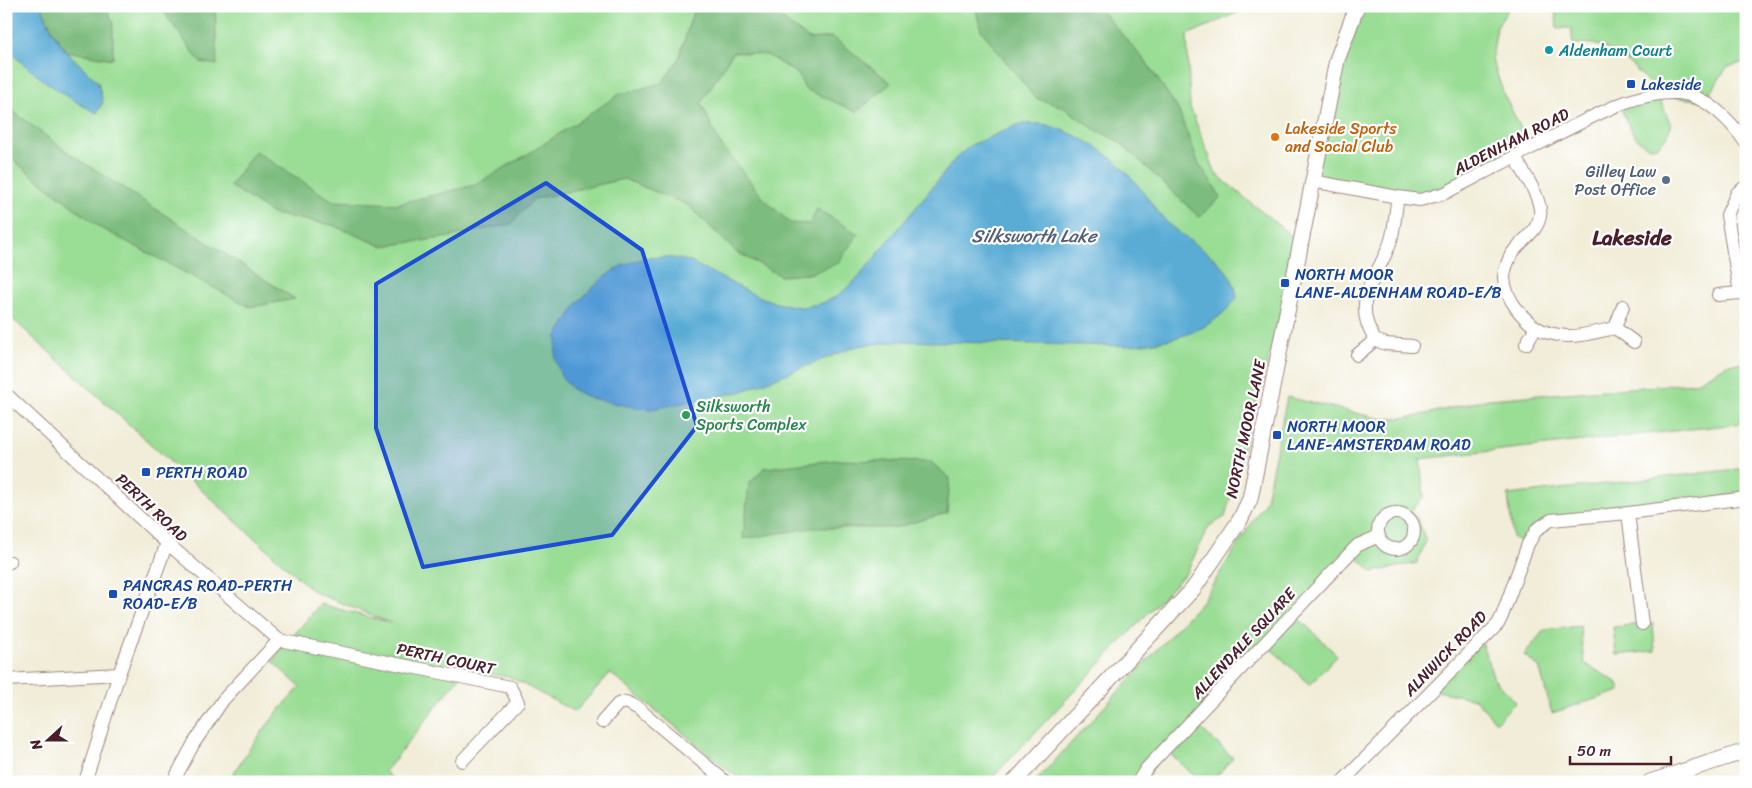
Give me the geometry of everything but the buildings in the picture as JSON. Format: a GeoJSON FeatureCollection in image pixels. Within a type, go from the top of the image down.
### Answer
{"type":"FeatureCollection","features":[{"type":"Feature","properties":{"kind":"street","name":"NORTH MOOR LANE"},"geometry":{"type":"LineString","coordinates":[[1014,782],[1194,588],[1240,520],[1250,499],[1337,60],[1357,6]]}},
{"type":"Feature","properties":{"kind":"street","name":"ALDENHAM ROAD"},"geometry":{"type":"LineString","coordinates":[[1312,181],[1398,198],[1420,200],[1445,194],[1619,104],[1657,94],[1679,93],[1705,101],[1718,110],[1746,144]]}},
{"type":"Feature","properties":{"kind":"street"},"geometry":{"type":"LineString","coordinates":[[1515,157],[1539,202],[1541,214],[1534,230],[1510,256],[1504,278],[1507,290],[1521,315],[1544,332],[1568,336],[1615,328],[1634,342]]}},
{"type":"Feature","properties":{"kind":"street"},"geometry":{"type":"LineString","coordinates":[[1718,296],[1743,294],[1728,215],[1737,192],[1746,186]]}},
{"type":"Feature","properties":{"kind":"street"},"geometry":{"type":"LineString","coordinates":[[1398,198],[1391,241],[1368,289],[1365,300],[1365,314],[1368,328],[1375,340],[1386,344],[1412,346]]}},
{"type":"Feature","properties":{"kind":"street"},"geometry":{"type":"LineString","coordinates":[[1615,328],[1623,306]]}},
{"type":"Feature","properties":{"kind":"street"},"geometry":{"type":"LineString","coordinates":[[1526,344],[1536,327]]}},
{"type":"Feature","properties":{"kind":"street"},"geometry":{"type":"LineString","coordinates":[[1357,355],[1375,340]]}},
{"type":"Feature","properties":{"kind":"street","name":"PERTH ROAD"},"geometry":{"type":"LineString","coordinates":[[6,394],[166,543],[279,640]]}},
{"type":"Feature","properties":{"kind":"street","name":"ALNWICK ROAD"},"geometry":{"type":"LineString","coordinates":[[1342,782],[1498,624],[1528,544],[1537,528],[1551,520],[1628,513],[1746,498]]}},
{"type":"Feature","properties":{"kind":"street"},"geometry":{"type":"LineString","coordinates":[[1628,513],[1642,624]]}},
{"type":"Feature","properties":{"kind":"street","name":"ALLENDALE SQUARE"},"geometry":{"type":"LineString","coordinates":[[1138,782],[1146,769],[1351,552],[1358,545],[1379,536]]}},
{"type":"Feature","properties":{"kind":"street"},"geometry":{"type":"LineString","coordinates":[[85,782],[119,674],[166,543]]}},
{"type":"Feature","properties":{"kind":"street"},"geometry":{"type":"LineString","coordinates":[[173,782],[194,743],[223,700],[279,640]]}},
{"type":"Feature","properties":{"kind":"street","name":"PERTH COURT"},"geometry":{"type":"LineString","coordinates":[[279,640],[510,687],[518,702],[462,762]]}},
{"type":"Feature","properties":{"kind":"street"},"geometry":{"type":"LineString","coordinates":[[6,680],[119,674]]}},
{"type":"Feature","properties":{"kind":"street"},"geometry":{"type":"LineString","coordinates":[[602,722],[618,704],[626,702],[639,709],[726,782]]}},
{"type":"Feature","properties":{"kind":"street"},"geometry":{"type":"LineString","coordinates":[[1650,782],[1746,752]]}},
{"type":"Feature","properties":{"kind":"highlighted area"},"geometry":{"type":"Polygon","coordinates":[[[546,183],[642,250],[697,426],[612,535],[423,567],[376,428],[376,284],[546,183]]]}},
{"type":"Feature","properties":{"kind":"green space","name":"Silksworth Sports Complex"},"geometry":{"type":"Polygon","coordinates":[[[6,6],[1253,6],[1187,35],[1190,107],[1216,174],[1300,243],[1225,517],[1209,526],[1186,573],[988,782],[743,782],[610,673],[575,712],[510,677],[465,670],[385,772],[396,782],[228,782],[262,732],[300,687],[272,661],[320,604],[391,623],[314,592],[6,313],[6,6]]]}},
{"type":"Feature","properties":{"kind":"green space"},"geometry":{"type":"Polygon","coordinates":[[[41,6],[105,6],[113,22],[113,59],[66,51],[53,32],[41,6]]]}},
{"type":"Feature","properties":{"kind":"green space"},"geometry":{"type":"Polygon","coordinates":[[[166,6],[215,6],[217,65],[200,62],[164,12],[166,6]]]}},
{"type":"Feature","properties":{"kind":"green space"},"geometry":{"type":"Polygon","coordinates":[[[695,6],[763,6],[809,39],[833,37],[891,83],[857,112],[805,89],[798,74],[767,55],[733,52],[701,103],[719,142],[764,199],[790,223],[810,224],[817,209],[858,234],[838,263],[809,274],[781,276],[735,251],[688,205],[624,179],[534,199],[511,224],[444,238],[382,246],[332,225],[273,214],[230,186],[255,151],[333,201],[397,204],[475,185],[533,151],[620,94],[662,83],[678,60],[695,6]]]}},
{"type":"Feature","properties":{"kind":"green space"},"geometry":{"type":"Polygon","coordinates":[[[975,6],[1097,6],[1147,63],[1178,109],[1198,162],[1221,197],[1199,217],[1121,143],[1093,128],[1063,107],[1035,98],[981,30],[975,6]]]}},
{"type":"Feature","properties":{"kind":"green space"},"geometry":{"type":"Polygon","coordinates":[[[1357,6],[1510,6],[1497,27],[1492,59],[1504,95],[1531,148],[1420,200],[1312,181],[1357,6]]]}},
{"type":"Feature","properties":{"kind":"green space"},"geometry":{"type":"Polygon","coordinates":[[[1555,6],[1643,6],[1647,9],[1662,10],[1667,6],[1746,6],[1746,62],[1727,67],[1705,101],[1658,95],[1671,125],[1661,143],[1657,146],[1647,146],[1635,136],[1619,104],[1657,94],[1645,78],[1612,51],[1593,44],[1573,44],[1571,28],[1557,28],[1555,6]]]}},
{"type":"Feature","properties":{"kind":"green space"},"geometry":{"type":"Polygon","coordinates":[[[6,103],[18,115],[69,153],[295,299],[250,307],[99,227],[18,164],[6,151],[6,103]]]}},
{"type":"Feature","properties":{"kind":"green space"},"geometry":{"type":"Polygon","coordinates":[[[1746,363],[1746,423],[1420,459],[1424,497],[1411,511],[1418,520],[1426,541],[1417,563],[1373,572],[1351,552],[1293,613],[1337,655],[1310,685],[1265,643],[1192,720],[1233,758],[1211,782],[1201,782],[1165,749],[1144,782],[1035,782],[1203,600],[1266,500],[1287,397],[1382,419],[1413,417],[1489,399],[1694,383],[1729,364],[1746,363]]]}},
{"type":"Feature","properties":{"kind":"green space"},"geometry":{"type":"Polygon","coordinates":[[[837,460],[931,462],[950,478],[947,513],[894,528],[811,528],[743,539],[749,484],[764,468],[837,460]]]}},
{"type":"Feature","properties":{"kind":"green space"},"geometry":{"type":"Polygon","coordinates":[[[1746,468],[1746,498],[1551,520],[1528,544],[1513,538],[1508,495],[1746,468]]]}},
{"type":"Feature","properties":{"kind":"green space"},"geometry":{"type":"Polygon","coordinates":[[[1653,623],[1655,651],[1616,655],[1613,627],[1653,623]]]}},
{"type":"Feature","properties":{"kind":"green space"},"geometry":{"type":"Polygon","coordinates":[[[1580,626],[1584,663],[1618,683],[1620,691],[1552,713],[1539,667],[1524,655],[1544,630],[1580,626]]]}},
{"type":"Feature","properties":{"kind":"green space"},"geometry":{"type":"Polygon","coordinates":[[[1481,641],[1494,679],[1516,702],[1496,722],[1475,699],[1433,690],[1481,641]]]}},
{"type":"Feature","properties":{"kind":"water"},"geometry":{"type":"Polygon","coordinates":[[[6,6],[41,6],[53,32],[66,51],[98,82],[103,102],[97,113],[49,84],[6,48],[6,6]]]}},
{"type":"Feature","properties":{"kind":"water","name":"Silksworth Lake"},"geometry":{"type":"Polygon","coordinates":[[[1020,124],[1044,124],[1058,128],[1101,150],[1120,166],[1134,180],[1172,227],[1213,257],[1229,275],[1237,298],[1226,311],[1213,321],[1188,334],[1127,346],[900,341],[857,346],[740,392],[652,409],[590,398],[572,389],[561,376],[555,358],[557,336],[578,302],[604,277],[621,266],[644,258],[667,257],[689,261],[751,293],[776,303],[801,307],[820,304],[838,296],[859,277],[957,157],[971,145],[1020,124]]]}},
{"type":"Feature","properties":{"kind":"place","name":"Aldenham Court"},"geometry":{"type":"Point","coordinates":[1549,50]}},
{"type":"Feature","properties":{"kind":"place","name":"Lakeside"},"geometry":{"type":"Point","coordinates":[1631,84]}},
{"type":"Feature","properties":{"kind":"place","name":"Lakeside Sports and Social Club"},"geometry":{"type":"Point","coordinates":[1275,137]}},
{"type":"Feature","properties":{"kind":"place","name":"Gilley Law Post Office"},"geometry":{"type":"Point","coordinates":[1666,180]}},
{"type":"Feature","properties":{"kind":"place","name":"NORTH MOOR LANE-ALDENHAM ROAD-E/B"},"geometry":{"type":"Point","coordinates":[1285,283]}},
{"type":"Feature","properties":{"kind":"place","name":"Silksworth Sports Complex"},"geometry":{"type":"Point","coordinates":[686,415]}},
{"type":"Feature","properties":{"kind":"place","name":"NORTH MOOR LANE-AMSTERDAM ROAD"},"geometry":{"type":"Point","coordinates":[1277,435]}},
{"type":"Feature","properties":{"kind":"place","name":"PERTH ROAD"},"geometry":{"type":"Point","coordinates":[146,472]}},
{"type":"Feature","properties":{"kind":"place","name":"PANCRAS ROAD-PERTH ROAD-E/B"},"geometry":{"type":"Point","coordinates":[113,594]}},
{"type":"Feature","properties":{"kind":"district","name":"Lakeside"},"geometry":{"type":"Point","coordinates":[1632,238]}}]}
